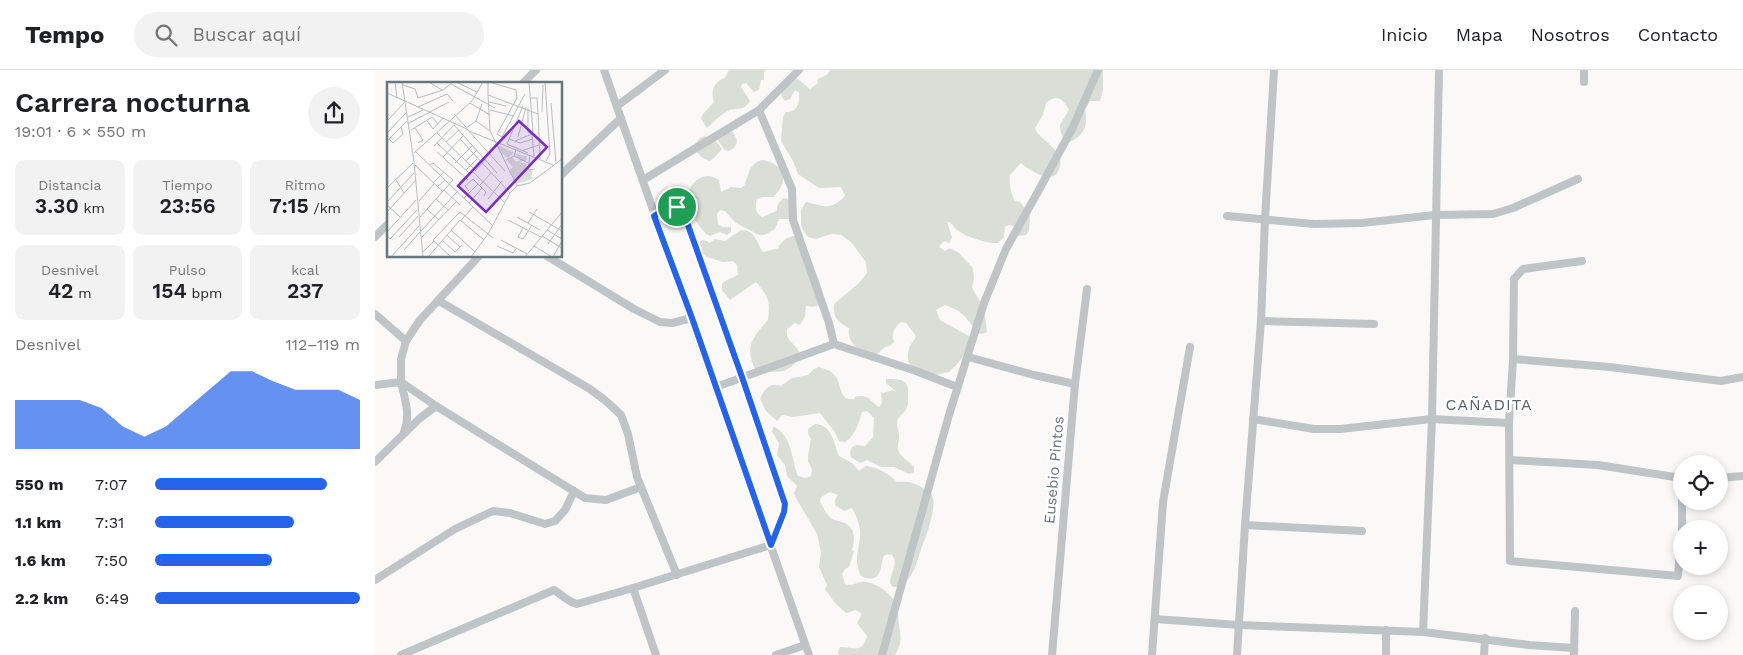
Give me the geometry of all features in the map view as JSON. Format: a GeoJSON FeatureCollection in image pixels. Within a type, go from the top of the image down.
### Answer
{"type":"FeatureCollection","features":[{"type":"Feature","properties":{"kind":"street"},"geometry":{"type":"LineString","coordinates":[[524,82],[535,70]]}},
{"type":"Feature","properties":{"kind":"street"},"geometry":{"type":"LineString","coordinates":[[603,70],[692,318],[809,655]]}},
{"type":"Feature","properties":{"kind":"street"},"geometry":{"type":"LineString","coordinates":[[617,106],[665,70]]}},
{"type":"Feature","properties":{"kind":"street"},"geometry":{"type":"LineString","coordinates":[[643,180],[759,110],[799,70]]}},
{"type":"Feature","properties":{"kind":"street"},"geometry":{"type":"LineString","coordinates":[[882,655],[957,387],[984,303],[1005,249],[1073,127],[1098,70]]}},
{"type":"Feature","properties":{"kind":"street"},"geometry":{"type":"LineString","coordinates":[[1237,655],[1261,321],[1274,70]]}},
{"type":"Feature","properties":{"kind":"street"},"geometry":{"type":"LineString","coordinates":[[1423,632],[1432,419],[1439,70]]}},
{"type":"Feature","properties":{"kind":"street"},"geometry":{"type":"LineString","coordinates":[[1584,70],[1584,82]]}},
{"type":"Feature","properties":{"kind":"street"},"geometry":{"type":"LineString","coordinates":[[759,110],[792,189],[793,220],[829,323],[833,344]]}},
{"type":"Feature","properties":{"kind":"street"},"geometry":{"type":"LineString","coordinates":[[563,173],[621,118]]}},
{"type":"Feature","properties":{"kind":"street"},"geometry":{"type":"LineString","coordinates":[[1227,216],[1314,224],[1362,223],[1435,215],[1493,214],[1502,212],[1578,179]]}},
{"type":"Feature","properties":{"kind":"street"},"geometry":{"type":"LineString","coordinates":[[654,216],[669,207],[677,207],[684,214],[742,377],[785,504],[784,512],[771,545]]}},
{"type":"Feature","properties":{"kind":"street"},"geometry":{"type":"LineString","coordinates":[[375,237],[387,225]]}},
{"type":"Feature","properties":{"kind":"street"},"geometry":{"type":"LineString","coordinates":[[402,437],[408,423],[408,414],[401,382],[401,359],[406,340],[420,320],[477,258]]}},
{"type":"Feature","properties":{"kind":"street"},"geometry":{"type":"LineString","coordinates":[[550,258],[634,309],[660,322],[672,323],[692,318]]}},
{"type":"Feature","properties":{"kind":"street"},"geometry":{"type":"LineString","coordinates":[[1582,261],[1523,268],[1514,279],[1513,359],[1509,423],[1509,561],[1678,575]]}},
{"type":"Feature","properties":{"kind":"street","name":"Eusebio Pintos"},"geometry":{"type":"LineString","coordinates":[[1052,655],[1075,384],[1087,288]]}},
{"type":"Feature","properties":{"kind":"street"},"geometry":{"type":"LineString","coordinates":[[439,301],[590,389],[621,415],[628,434],[637,477],[677,574]]}},
{"type":"Feature","properties":{"kind":"street"},"geometry":{"type":"LineString","coordinates":[[375,314],[406,340]]}},
{"type":"Feature","properties":{"kind":"street"},"geometry":{"type":"LineString","coordinates":[[1261,321],[1374,324]]}},
{"type":"Feature","properties":{"kind":"street"},"geometry":{"type":"LineString","coordinates":[[716,387],[833,344],[957,387]]}},
{"type":"Feature","properties":{"kind":"street"},"geometry":{"type":"LineString","coordinates":[[1152,655],[1163,502],[1190,347]]}},
{"type":"Feature","properties":{"kind":"street"},"geometry":{"type":"LineString","coordinates":[[968,356],[1025,373],[1075,384]]}},
{"type":"Feature","properties":{"kind":"street"},"geometry":{"type":"LineString","coordinates":[[1513,359],[1610,367],[1721,381],[1743,377]]}},
{"type":"Feature","properties":{"kind":"street"},"geometry":{"type":"LineString","coordinates":[[375,385],[401,382],[436,406],[585,498],[605,500],[641,487]]}},
{"type":"Feature","properties":{"kind":"street"},"geometry":{"type":"LineString","coordinates":[[375,462],[419,419],[436,406]]}},
{"type":"Feature","properties":{"kind":"street"},"geometry":{"type":"LineString","coordinates":[[1253,419],[1314,429],[1432,419],[1509,423]]}},
{"type":"Feature","properties":{"kind":"street"},"geometry":{"type":"LineString","coordinates":[[1510,460],[1598,465],[1673,477]]}},
{"type":"Feature","properties":{"kind":"street"},"geometry":{"type":"LineString","coordinates":[[1728,477],[1743,476]]}},
{"type":"Feature","properties":{"kind":"street"},"geometry":{"type":"LineString","coordinates":[[375,580],[455,529],[493,511],[509,513],[545,524],[555,520],[565,510],[574,491]]}},
{"type":"Feature","properties":{"kind":"street"},"geometry":{"type":"LineString","coordinates":[[1245,525],[1362,531]]}},
{"type":"Feature","properties":{"kind":"street"},"geometry":{"type":"LineString","coordinates":[[401,655],[554,590],[570,603],[577,604],[771,545]]}},
{"type":"Feature","properties":{"kind":"street"},"geometry":{"type":"LineString","coordinates":[[633,588],[656,655]]}},
{"type":"Feature","properties":{"kind":"street"},"geometry":{"type":"LineString","coordinates":[[1155,620],[1423,632],[1485,638],[1574,652],[1575,611]]}},
{"type":"Feature","properties":{"kind":"street"},"geometry":{"type":"LineString","coordinates":[[1386,630],[1386,655]]}},
{"type":"Feature","properties":{"kind":"street"},"geometry":{"type":"LineString","coordinates":[[1484,655],[1485,638]]}},
{"type":"Feature","properties":{"kind":"street"},"geometry":{"type":"LineString","coordinates":[[776,655],[805,645]]}},
{"type":"Feature","properties":{"kind":"shaded area"},"geometry":{"type":"Polygon","coordinates":[[[729,70],[766,70],[759,90],[754,92],[746,83],[742,84],[741,87],[750,101],[747,105],[726,112],[707,128],[701,119],[714,102],[712,94],[714,87],[721,79],[725,78],[729,70]]]}},
{"type":"Feature","properties":{"kind":"shaded area"},"geometry":{"type":"Polygon","coordinates":[[[830,70],[1103,70],[1103,90],[1100,101],[1090,101],[1085,110],[1086,121],[1084,130],[1078,137],[1068,143],[1064,139],[1060,125],[1069,110],[1062,100],[1057,98],[1053,98],[1046,103],[1043,115],[1035,128],[1058,154],[1060,166],[1058,173],[1048,177],[1042,176],[1021,163],[1010,175],[1010,188],[1013,198],[1015,201],[1020,202],[1030,215],[1029,231],[1026,235],[1018,236],[1016,229],[1009,225],[1005,227],[1004,237],[998,243],[992,243],[967,236],[957,230],[950,222],[947,222],[952,237],[949,243],[944,241],[939,247],[945,251],[950,248],[959,253],[973,268],[972,288],[984,308],[987,332],[977,333],[964,316],[945,305],[936,310],[940,320],[969,336],[963,356],[949,372],[927,375],[912,368],[909,364],[908,353],[916,336],[906,323],[901,322],[894,331],[894,342],[890,346],[885,347],[877,354],[872,354],[861,350],[853,344],[850,339],[849,328],[842,324],[835,316],[834,304],[859,283],[867,273],[866,262],[851,242],[841,235],[831,234],[816,239],[808,237],[803,230],[801,210],[806,202],[831,206],[845,196],[841,187],[819,188],[798,174],[793,161],[781,141],[783,117],[786,112],[795,109],[798,104],[799,93],[795,90],[790,99],[785,101],[781,92],[793,75],[810,89],[817,84],[818,79],[828,74],[830,70]]]}},
{"type":"Feature","properties":{"kind":"shaded area"},"geometry":{"type":"Polygon","coordinates":[[[729,130],[735,135],[737,141],[735,147],[728,151],[724,149],[717,139],[729,130]]]}},
{"type":"Feature","properties":{"kind":"shaded area"},"geometry":{"type":"Polygon","coordinates":[[[705,136],[716,141],[722,149],[710,161],[700,156],[694,146],[700,138],[705,136]]]}},
{"type":"Feature","properties":{"kind":"shaded area"},"geometry":{"type":"Polygon","coordinates":[[[762,160],[776,165],[783,174],[783,179],[782,185],[773,197],[757,199],[757,211],[762,217],[777,211],[779,203],[784,198],[789,199],[790,219],[779,219],[775,229],[764,235],[759,235],[736,223],[725,211],[720,210],[717,214],[718,224],[723,227],[731,227],[731,232],[727,235],[720,232],[710,236],[706,234],[688,208],[687,199],[692,185],[699,179],[708,176],[719,180],[721,192],[731,187],[741,188],[744,186],[754,164],[762,160]]]}},
{"type":"Feature","properties":{"kind":"shaded area"},"geometry":{"type":"Polygon","coordinates":[[[741,230],[752,234],[764,252],[779,248],[785,239],[795,236],[812,265],[822,290],[822,300],[818,306],[806,306],[805,316],[800,325],[795,323],[787,329],[787,336],[800,353],[800,356],[792,366],[783,371],[756,371],[752,363],[751,344],[768,320],[769,303],[764,291],[756,282],[730,300],[722,290],[722,284],[738,275],[737,265],[733,261],[723,262],[707,257],[700,252],[699,244],[702,240],[709,243],[715,239],[725,241],[741,230]]]}},
{"type":"Feature","properties":{"kind":"shaded area"},"geometry":{"type":"Polygon","coordinates":[[[819,367],[829,370],[835,375],[846,398],[854,399],[855,397],[863,396],[879,407],[882,403],[881,392],[893,390],[897,392],[886,383],[886,379],[905,382],[908,389],[908,402],[906,409],[897,421],[898,448],[901,455],[914,467],[914,472],[909,474],[894,467],[881,467],[867,460],[860,463],[851,457],[852,447],[857,445],[865,446],[873,437],[874,418],[867,411],[862,412],[854,433],[845,442],[839,441],[820,413],[793,417],[782,415],[777,421],[766,411],[760,399],[768,387],[774,385],[781,386],[792,378],[808,375],[819,367]]]}},
{"type":"Feature","properties":{"kind":"shaded area"},"geometry":{"type":"Polygon","coordinates":[[[815,424],[825,427],[829,431],[839,456],[852,463],[859,471],[866,466],[879,469],[897,482],[917,484],[929,491],[932,496],[932,516],[913,573],[899,587],[893,587],[890,583],[895,562],[892,555],[887,554],[883,557],[880,572],[876,577],[872,579],[861,576],[857,564],[860,530],[852,508],[844,511],[835,505],[838,495],[830,492],[821,497],[820,501],[830,517],[849,525],[853,532],[852,550],[854,551],[849,567],[842,574],[845,584],[871,583],[883,589],[895,602],[898,611],[900,644],[895,655],[839,655],[840,647],[860,648],[863,646],[867,636],[857,623],[862,614],[856,610],[846,613],[835,603],[825,589],[827,585],[819,567],[821,552],[817,534],[796,498],[794,493],[797,486],[787,476],[785,465],[777,455],[779,443],[772,432],[773,427],[775,427],[785,437],[791,449],[798,476],[806,478],[811,476],[812,469],[808,462],[811,439],[808,429],[815,424]]]}},
{"type":"Feature","properties":{"kind":"district","name":"CAÑADITA"},"geometry":{"type":"Point","coordinates":[1489,404]}},
{"type":"Feature","properties":{"kind":"route"},"geometry":{"type":"LineString","coordinates":[[669,207],[677,207],[684,214],[785,504],[784,512],[771,545],[692,318],[654,216],[669,207]]}}]}
